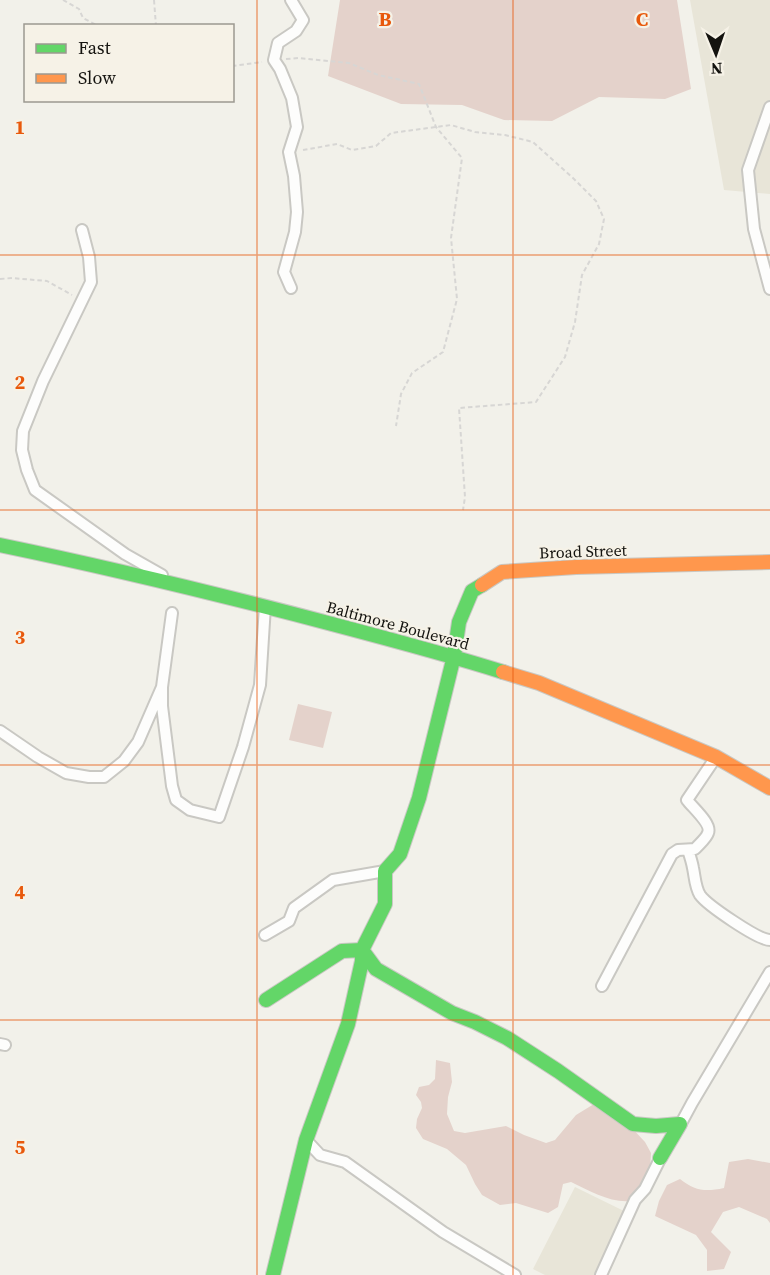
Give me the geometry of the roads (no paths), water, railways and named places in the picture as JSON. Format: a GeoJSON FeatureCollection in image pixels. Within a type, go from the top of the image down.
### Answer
{"type":"FeatureCollection","features":[{"type":"Feature","properties":{"kind":"main road","name":"Baltimore Boulevard"},"geometry":{"type":"LineString","coordinates":[[0,545],[183,586],[454,656],[539,683],[716,757],[770,788]]}},
{"type":"Feature","properties":{"kind":"main road","name":"Broad Street"},"geometry":{"type":"LineString","coordinates":[[385,871],[400,854],[419,798],[454,656],[459,622],[472,591],[502,572],[576,567],[770,562]]}},
{"type":"Feature","properties":{"kind":"main road"},"geometry":{"type":"LineString","coordinates":[[273,1275],[306,1140],[348,1024],[362,961],[362,950],[385,904],[385,871]]}},
{"type":"Feature","properties":{"kind":"main road"},"geometry":{"type":"LineString","coordinates":[[266,1000],[342,951],[362,950]]}},
{"type":"Feature","properties":{"kind":"main road"},"geometry":{"type":"LineString","coordinates":[[362,950],[376,969],[452,1013],[507,1038],[633,1124],[667,1127],[680,1124],[660,1158]]}},
{"type":"Feature","properties":{"kind":"street"},"geometry":{"type":"LineString","coordinates":[[291,0],[303,20],[296,31],[278,43],[274,60],[292,98],[297,127],[289,152],[297,212],[295,232],[284,272],[291,288]]}},
{"type":"Feature","properties":{"kind":"street"},"geometry":{"type":"LineString","coordinates":[[770,107],[748,170],[754,229],[770,289]]}},
{"type":"Feature","properties":{"kind":"street"},"geometry":{"type":"LineString","coordinates":[[82,230],[89,257],[91,282],[43,381],[23,431],[22,450],[27,470],[35,490],[49,501],[125,554],[183,586]]}},
{"type":"Feature","properties":{"kind":"street"},"geometry":{"type":"LineString","coordinates":[[172,613],[162,687],[162,705],[172,786],[176,800],[190,810],[219,817],[243,747],[260,686],[264,606]]}},
{"type":"Feature","properties":{"kind":"street"},"geometry":{"type":"LineString","coordinates":[[0,731],[38,757],[66,772],[89,777],[104,777],[124,761],[138,742],[162,687]]}},
{"type":"Feature","properties":{"kind":"street"},"geometry":{"type":"LineString","coordinates":[[602,986],[672,854],[678,850],[695,849],[708,833],[707,822],[687,801],[716,757]]}},
{"type":"Feature","properties":{"kind":"street"},"geometry":{"type":"LineString","coordinates":[[688,850],[699,894],[708,904],[746,929],[770,940]]}},
{"type":"Feature","properties":{"kind":"street"},"geometry":{"type":"LineString","coordinates":[[264,935],[289,921],[294,908],[333,880],[385,871]]}},
{"type":"Feature","properties":{"kind":"street"},"geometry":{"type":"LineString","coordinates":[[601,1275],[635,1200],[645,1189],[660,1158],[754,1000],[770,964]]}},
{"type":"Feature","properties":{"kind":"street"},"geometry":{"type":"LineString","coordinates":[[761,985],[770,972]]}},
{"type":"Feature","properties":{"kind":"street"},"geometry":{"type":"LineString","coordinates":[[306,1140],[320,1155],[345,1162],[443,1232],[515,1275]]}}]}
